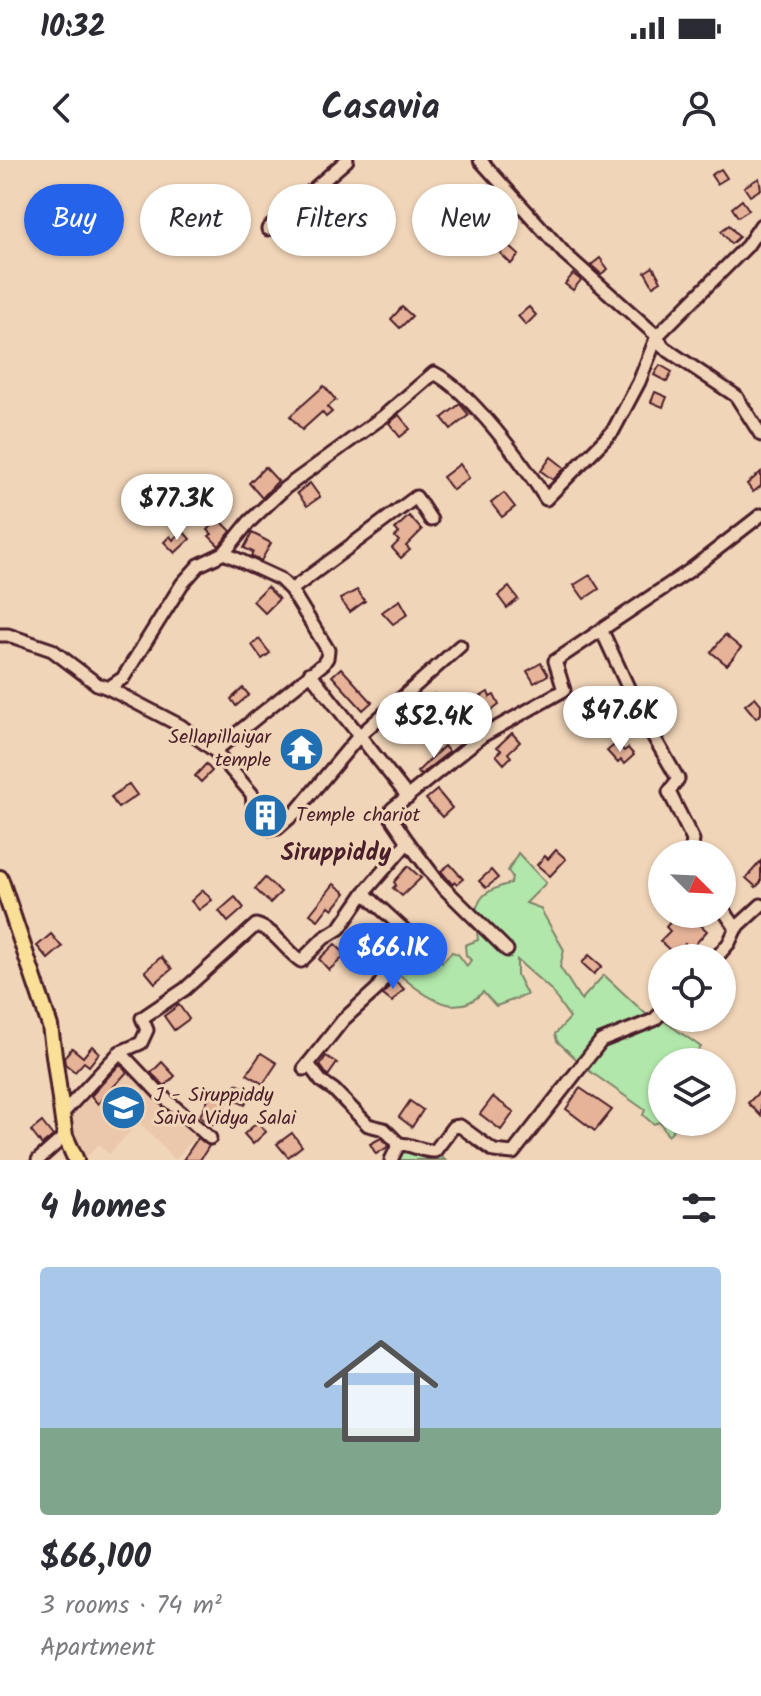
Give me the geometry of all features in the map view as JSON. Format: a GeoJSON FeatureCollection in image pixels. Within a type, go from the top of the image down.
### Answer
{"type":"FeatureCollection","features":[{"type":"Feature","properties":{"kind":"main road"},"geometry":{"type":"LineString","coordinates":[[0,878],[50,1026],[65,1136],[76,1160]]}},
{"type":"Feature","properties":{"kind":"street"},"geometry":{"type":"LineString","coordinates":[[320,184],[347,160]]}},
{"type":"Feature","properties":{"kind":"street"},"geometry":{"type":"LineString","coordinates":[[480,160],[565,254],[657,336],[663,347],[736,396],[761,435]]}},
{"type":"Feature","properties":{"kind":"street"},"geometry":{"type":"LineString","coordinates":[[108,688],[123,678],[182,584],[199,565],[224,553],[249,522],[285,488],[384,416],[434,373],[448,380],[482,417],[526,467],[546,499],[613,431],[639,382],[657,336],[747,246],[761,225]]}},
{"type":"Feature","properties":{"kind":"street"},"geometry":{"type":"LineString","coordinates":[[291,590],[416,497],[431,520]]}},
{"type":"Feature","properties":{"kind":"street"},"geometry":{"type":"LineString","coordinates":[[507,950],[439,883],[391,817],[392,809],[482,736],[564,690],[555,661],[689,571],[761,515]]}},
{"type":"Feature","properties":{"kind":"street"},"geometry":{"type":"LineString","coordinates":[[215,751],[323,664],[328,650],[291,590],[267,571],[224,553]]}},
{"type":"Feature","properties":{"kind":"street"},"geometry":{"type":"LineString","coordinates":[[602,631],[639,711],[678,779],[669,792],[693,840]]}},
{"type":"Feature","properties":{"kind":"street"},"geometry":{"type":"LineString","coordinates":[[0,635],[52,650],[97,684],[181,726],[215,751],[252,794],[254,813],[262,825],[270,829],[278,828],[295,813],[359,736],[460,646]]}},
{"type":"Feature","properties":{"kind":"street"},"geometry":{"type":"LineString","coordinates":[[310,673],[408,797]]}},
{"type":"Feature","properties":{"kind":"street"},"geometry":{"type":"LineString","coordinates":[[62,1114],[120,1052],[141,1043],[147,1030],[142,1018],[185,989],[256,925],[267,928],[301,961],[324,938],[340,928],[364,893],[408,842]]}},
{"type":"Feature","properties":{"kind":"street"},"geometry":{"type":"LineString","coordinates":[[364,893],[411,936],[377,989],[343,1020],[306,1067],[334,1090],[358,1117],[368,1125],[384,1129],[399,1144],[409,1144],[426,1152],[435,1151],[453,1127],[460,1126],[494,1151],[513,1153],[601,1041],[648,1022]]}},
{"type":"Feature","properties":{"kind":"street"},"geometry":{"type":"LineString","coordinates":[[728,944],[736,928],[761,905]]}},
{"type":"Feature","properties":{"kind":"street"},"geometry":{"type":"LineString","coordinates":[[120,1052],[159,1093],[210,1138]]}},
{"type":"Feature","properties":{"kind":"street"},"geometry":{"type":"LineString","coordinates":[[38,1160],[65,1136]]}},
{"type":"Feature","properties":{"kind":"street"},"geometry":{"type":"LineString","coordinates":[[391,1160],[399,1144]]}},
{"type":"Feature","properties":{"kind":"shaded area","name":"J - Siruppiddy Saiva Vidya Salai"},"geometry":{"type":"Polygon","coordinates":[[[120,1052],[201,1131],[175,1160],[139,1122],[109,1154],[99,1144],[84,1160],[70,1122],[73,1101],[120,1052]]]}},
{"type":"Feature","properties":{"kind":"green space"},"geometry":{"type":"Polygon","coordinates":[[[518,853],[546,883],[526,903],[540,908],[564,950],[560,967],[581,1000],[604,975],[648,1016],[648,1032],[680,1032],[701,1047],[648,1048],[648,1120],[643,1115],[645,1110],[588,1070],[557,1041],[555,1034],[570,1018],[550,989],[517,960],[517,975],[527,995],[496,1006],[483,992],[472,1001],[460,1005],[437,1000],[414,987],[394,970],[407,950],[414,963],[423,964],[425,952],[432,950],[442,962],[452,952],[458,954],[467,966],[471,960],[466,955],[465,945],[478,940],[477,931],[471,926],[479,902],[493,889],[511,883],[512,876],[508,871],[518,853]]]}},
{"type":"Feature","properties":{"kind":"green space"},"geometry":{"type":"Polygon","coordinates":[[[399,1144],[435,1151],[445,1160],[391,1160],[399,1144]]]}},
{"type":"Feature","properties":{"kind":"building"},"geometry":{"type":"Polygon","coordinates":[[[721,169],[727,178],[717,184],[711,175],[721,169]]]}},
{"type":"Feature","properties":{"kind":"building"},"geometry":{"type":"Polygon","coordinates":[[[759,178],[761,189],[750,196],[744,187],[759,178]]]}},
{"type":"Feature","properties":{"kind":"building"},"geometry":{"type":"Polygon","coordinates":[[[742,200],[749,210],[738,217],[732,208],[742,200]]]}},
{"type":"Feature","properties":{"kind":"building"},"geometry":{"type":"Polygon","coordinates":[[[729,225],[739,237],[731,244],[721,231],[729,225]]]}},
{"type":"Feature","properties":{"kind":"building"},"geometry":{"type":"Polygon","coordinates":[[[518,254],[519,255],[511,264],[503,256],[518,254]]]}},
{"type":"Feature","properties":{"kind":"building"},"geometry":{"type":"Polygon","coordinates":[[[600,258],[608,269],[601,274],[591,265],[600,258]]]}},
{"type":"Feature","properties":{"kind":"building"},"geometry":{"type":"Polygon","coordinates":[[[653,267],[661,281],[653,286],[645,272],[653,267]]]}},
{"type":"Feature","properties":{"kind":"building"},"geometry":{"type":"Polygon","coordinates":[[[573,274],[581,280],[573,290],[565,284],[573,274]]]}},
{"type":"Feature","properties":{"kind":"building"},"geometry":{"type":"Polygon","coordinates":[[[402,307],[412,316],[400,328],[391,319],[402,307]]]}},
{"type":"Feature","properties":{"kind":"building"},"geometry":{"type":"Polygon","coordinates":[[[529,307],[536,315],[526,325],[518,316],[529,307]]]}},
{"type":"Feature","properties":{"kind":"building"},"geometry":{"type":"Polygon","coordinates":[[[660,365],[672,372],[667,382],[654,375],[660,365]]]}},
{"type":"Feature","properties":{"kind":"building"},"geometry":{"type":"Polygon","coordinates":[[[324,386],[336,400],[327,407],[332,412],[326,417],[322,412],[302,430],[290,416],[324,386]]]}},
{"type":"Feature","properties":{"kind":"building"},"geometry":{"type":"Polygon","coordinates":[[[655,392],[667,397],[663,407],[651,402],[655,392]]]}},
{"type":"Feature","properties":{"kind":"building"},"geometry":{"type":"Polygon","coordinates":[[[460,404],[469,415],[451,429],[442,418],[460,404]]]}},
{"type":"Feature","properties":{"kind":"building"},"geometry":{"type":"Polygon","coordinates":[[[399,415],[410,429],[400,437],[389,423],[399,415]]]}},
{"type":"Feature","properties":{"kind":"building"},"geometry":{"type":"Polygon","coordinates":[[[551,457],[565,468],[553,480],[541,471],[551,457]]]}},
{"type":"Feature","properties":{"kind":"building"},"geometry":{"type":"Polygon","coordinates":[[[460,464],[469,478],[453,490],[443,477],[460,464]]]}},
{"type":"Feature","properties":{"kind":"building"},"geometry":{"type":"Polygon","coordinates":[[[265,467],[278,481],[262,498],[249,483],[265,467]]]}},
{"type":"Feature","properties":{"kind":"building"},"geometry":{"type":"Polygon","coordinates":[[[761,472],[761,486],[753,492],[747,484],[761,472]]]}},
{"type":"Feature","properties":{"kind":"building"},"geometry":{"type":"Polygon","coordinates":[[[310,483],[320,497],[307,506],[297,493],[310,483]]]}},
{"type":"Feature","properties":{"kind":"building"},"geometry":{"type":"Polygon","coordinates":[[[504,493],[515,507],[502,517],[491,503],[504,493]]]}},
{"type":"Feature","properties":{"kind":"building"},"geometry":{"type":"Polygon","coordinates":[[[221,511],[226,516],[221,521],[231,531],[219,546],[209,536],[212,534],[208,530],[221,511]]]}},
{"type":"Feature","properties":{"kind":"building"},"geometry":{"type":"Polygon","coordinates":[[[409,516],[422,530],[406,546],[410,550],[401,558],[392,548],[399,541],[395,537],[399,533],[395,529],[409,516]]]}},
{"type":"Feature","properties":{"kind":"building"},"geometry":{"type":"Polygon","coordinates":[[[182,530],[190,539],[175,553],[164,542],[170,536],[173,540],[182,530]]]}},
{"type":"Feature","properties":{"kind":"building"},"geometry":{"type":"Polygon","coordinates":[[[252,533],[271,543],[261,561],[244,548],[252,533]]]}},
{"type":"Feature","properties":{"kind":"building"},"geometry":{"type":"Polygon","coordinates":[[[590,575],[599,589],[584,599],[574,585],[590,575]]]}},
{"type":"Feature","properties":{"kind":"building"},"geometry":{"type":"Polygon","coordinates":[[[267,587],[279,599],[265,613],[253,601],[267,587]]]}},
{"type":"Feature","properties":{"kind":"building"},"geometry":{"type":"Polygon","coordinates":[[[509,587],[518,599],[507,608],[498,596],[509,587]]]}},
{"type":"Feature","properties":{"kind":"building"},"geometry":{"type":"Polygon","coordinates":[[[357,590],[365,601],[350,612],[340,599],[357,590]]]}},
{"type":"Feature","properties":{"kind":"building"},"geometry":{"type":"Polygon","coordinates":[[[400,600],[408,614],[393,624],[382,612],[400,600]]]}},
{"type":"Feature","properties":{"kind":"building"},"geometry":{"type":"Polygon","coordinates":[[[725,635],[741,648],[727,665],[711,652],[725,635]]]}},
{"type":"Feature","properties":{"kind":"building"},"geometry":{"type":"Polygon","coordinates":[[[259,639],[270,653],[262,659],[252,645],[259,639]]]}},
{"type":"Feature","properties":{"kind":"building"},"geometry":{"type":"Polygon","coordinates":[[[541,663],[548,675],[534,683],[527,671],[541,663]]]}},
{"type":"Feature","properties":{"kind":"building"},"geometry":{"type":"Polygon","coordinates":[[[341,668],[372,702],[363,710],[332,676],[341,668]]]}},
{"type":"Feature","properties":{"kind":"building"},"geometry":{"type":"Polygon","coordinates":[[[243,688],[249,695],[236,706],[231,699],[243,688]]]}},
{"type":"Feature","properties":{"kind":"building"},"geometry":{"type":"Polygon","coordinates":[[[488,692],[490,697],[494,695],[499,705],[487,714],[478,698],[488,692]]]}},
{"type":"Feature","properties":{"kind":"building"},"geometry":{"type":"Polygon","coordinates":[[[434,694],[447,703],[439,715],[425,706],[434,694]]]}},
{"type":"Feature","properties":{"kind":"building"},"geometry":{"type":"Polygon","coordinates":[[[755,697],[761,704],[761,714],[756,718],[745,705],[755,697]]]}},
{"type":"Feature","properties":{"kind":"building"},"geometry":{"type":"Polygon","coordinates":[[[512,733],[520,742],[508,753],[511,757],[504,764],[496,755],[501,750],[497,747],[512,733]]]}},
{"type":"Feature","properties":{"kind":"building"},"geometry":{"type":"Polygon","coordinates":[[[617,743],[624,751],[628,748],[634,755],[624,764],[621,760],[618,763],[607,751],[617,743]]]}},
{"type":"Feature","properties":{"kind":"building"},"geometry":{"type":"Polygon","coordinates":[[[444,746],[449,752],[420,775],[417,772],[444,746]]]}},
{"type":"Feature","properties":{"kind":"building"},"geometry":{"type":"Polygon","coordinates":[[[206,764],[212,771],[201,782],[195,776],[206,764]]]}},
{"type":"Feature","properties":{"kind":"building"},"geometry":{"type":"Polygon","coordinates":[[[129,784],[137,795],[118,808],[111,797],[129,784]]]}},
{"type":"Feature","properties":{"kind":"building"},"geometry":{"type":"Polygon","coordinates":[[[437,790],[452,808],[442,817],[426,799],[437,790]]]}},
{"type":"Feature","properties":{"kind":"building"},"geometry":{"type":"Polygon","coordinates":[[[556,850],[566,859],[550,876],[537,865],[556,850]]]}},
{"type":"Feature","properties":{"kind":"building"},"geometry":{"type":"Polygon","coordinates":[[[761,861],[761,882],[756,887],[746,878],[761,861]]]}},
{"type":"Feature","properties":{"kind":"building"},"geometry":{"type":"Polygon","coordinates":[[[450,864],[463,879],[457,884],[452,884],[441,871],[450,864]]]}},
{"type":"Feature","properties":{"kind":"building"},"geometry":{"type":"Polygon","coordinates":[[[408,866],[421,878],[402,896],[393,888],[396,885],[394,882],[408,866]]]}},
{"type":"Feature","properties":{"kind":"building"},"geometry":{"type":"Polygon","coordinates":[[[491,870],[498,878],[486,888],[479,881],[491,870]]]}},
{"type":"Feature","properties":{"kind":"building"},"geometry":{"type":"Polygon","coordinates":[[[265,878],[281,892],[270,903],[255,889],[265,878]]]}},
{"type":"Feature","properties":{"kind":"building"},"geometry":{"type":"Polygon","coordinates":[[[334,884],[346,893],[333,909],[329,906],[318,920],[310,914],[334,884]]]}},
{"type":"Feature","properties":{"kind":"building"},"geometry":{"type":"Polygon","coordinates":[[[203,890],[212,900],[199,910],[191,901],[203,890]]]}},
{"type":"Feature","properties":{"kind":"building"},"geometry":{"type":"Polygon","coordinates":[[[235,897],[244,908],[228,922],[219,911],[235,897]]]}},
{"type":"Feature","properties":{"kind":"building"},"geometry":{"type":"Polygon","coordinates":[[[667,928],[704,928],[707,931],[695,944],[663,944],[660,941],[670,931],[667,928]]]}},
{"type":"Feature","properties":{"kind":"building"},"geometry":{"type":"Polygon","coordinates":[[[51,934],[62,947],[48,959],[37,946],[51,934]]]}},
{"type":"Feature","properties":{"kind":"building"},"geometry":{"type":"Polygon","coordinates":[[[335,944],[346,955],[329,970],[319,959],[335,944]]]}},
{"type":"Feature","properties":{"kind":"building"},"geometry":{"type":"Polygon","coordinates":[[[589,955],[602,966],[594,974],[582,963],[589,955]]]}},
{"type":"Feature","properties":{"kind":"building"},"geometry":{"type":"Polygon","coordinates":[[[161,957],[172,969],[155,983],[145,971],[161,957]]]}},
{"type":"Feature","properties":{"kind":"building"},"geometry":{"type":"Polygon","coordinates":[[[394,980],[404,989],[392,1002],[383,995],[394,980]]]}},
{"type":"Feature","properties":{"kind":"building"},"geometry":{"type":"Polygon","coordinates":[[[179,1005],[189,1019],[174,1030],[164,1016],[179,1005]]]}},
{"type":"Feature","properties":{"kind":"building"},"geometry":{"type":"Polygon","coordinates":[[[92,1046],[99,1053],[89,1066],[84,1062],[75,1072],[65,1064],[64,1057],[72,1048],[83,1057],[92,1046]]]}},
{"type":"Feature","properties":{"kind":"building"},"geometry":{"type":"Polygon","coordinates":[[[261,1053],[277,1063],[263,1084],[247,1074],[261,1053]]]}},
{"type":"Feature","properties":{"kind":"building"},"geometry":{"type":"Polygon","coordinates":[[[326,1056],[337,1063],[328,1076],[320,1065],[326,1056]]]}},
{"type":"Feature","properties":{"kind":"building"},"geometry":{"type":"Polygon","coordinates":[[[162,1062],[175,1076],[165,1086],[151,1073],[162,1062]]]}},
{"type":"Feature","properties":{"kind":"building","name":"J - Siruppiddy Saiva Vidya Salai"},"geometry":{"type":"Polygon","coordinates":[[[120,1064],[127,1072],[98,1104],[91,1096],[120,1064]]]}},
{"type":"Feature","properties":{"kind":"building"},"geometry":{"type":"Polygon","coordinates":[[[236,1084],[251,1091],[245,1105],[230,1098],[236,1084]]]}},
{"type":"Feature","properties":{"kind":"building"},"geometry":{"type":"Polygon","coordinates":[[[213,1088],[229,1098],[213,1124],[200,1116],[213,1088]]]}},
{"type":"Feature","properties":{"kind":"building"},"geometry":{"type":"Polygon","coordinates":[[[580,1088],[612,1110],[595,1131],[566,1109],[580,1088]]]}},
{"type":"Feature","properties":{"kind":"building"},"geometry":{"type":"Polygon","coordinates":[[[761,1090],[761,1116],[748,1103],[761,1090]]]}},
{"type":"Feature","properties":{"kind":"building"},"geometry":{"type":"Polygon","coordinates":[[[493,1097],[514,1112],[501,1130],[480,1114],[493,1097]]]}},
{"type":"Feature","properties":{"kind":"building"},"geometry":{"type":"Polygon","coordinates":[[[410,1101],[423,1110],[412,1127],[399,1117],[410,1101]]]}},
{"type":"Feature","properties":{"kind":"building"},"geometry":{"type":"Polygon","coordinates":[[[42,1122],[53,1136],[42,1145],[31,1131],[42,1122]]]}},
{"type":"Feature","properties":{"kind":"building"},"geometry":{"type":"Polygon","coordinates":[[[258,1122],[266,1132],[253,1144],[244,1134],[258,1122]]]}},
{"type":"Feature","properties":{"kind":"building"},"geometry":{"type":"Polygon","coordinates":[[[292,1133],[302,1146],[288,1157],[277,1144],[292,1133]]]}},
{"type":"Feature","properties":{"kind":"building"},"geometry":{"type":"Polygon","coordinates":[[[198,1138],[209,1146],[200,1160],[183,1160],[198,1138]]]}},
{"type":"Feature","properties":{"kind":"building"},"geometry":{"type":"Polygon","coordinates":[[[381,1138],[389,1146],[376,1154],[370,1144],[381,1138]]]}},
{"type":"Feature","properties":{"kind":"place","name":"Sellapillaiyar temple"},"geometry":{"type":"Point","coordinates":[302,749]}},
{"type":"Feature","properties":{"kind":"place","name":"Temple chariot"},"geometry":{"type":"Point","coordinates":[265,816]}},
{"type":"Feature","properties":{"kind":"place","name":"J - Siruppiddy Saiva Vidya Salai"},"geometry":{"type":"Point","coordinates":[123,1107]}},
{"type":"Feature","properties":{"kind":"district","name":"Siruppiddy"},"geometry":{"type":"Point","coordinates":[336,853]}}]}
